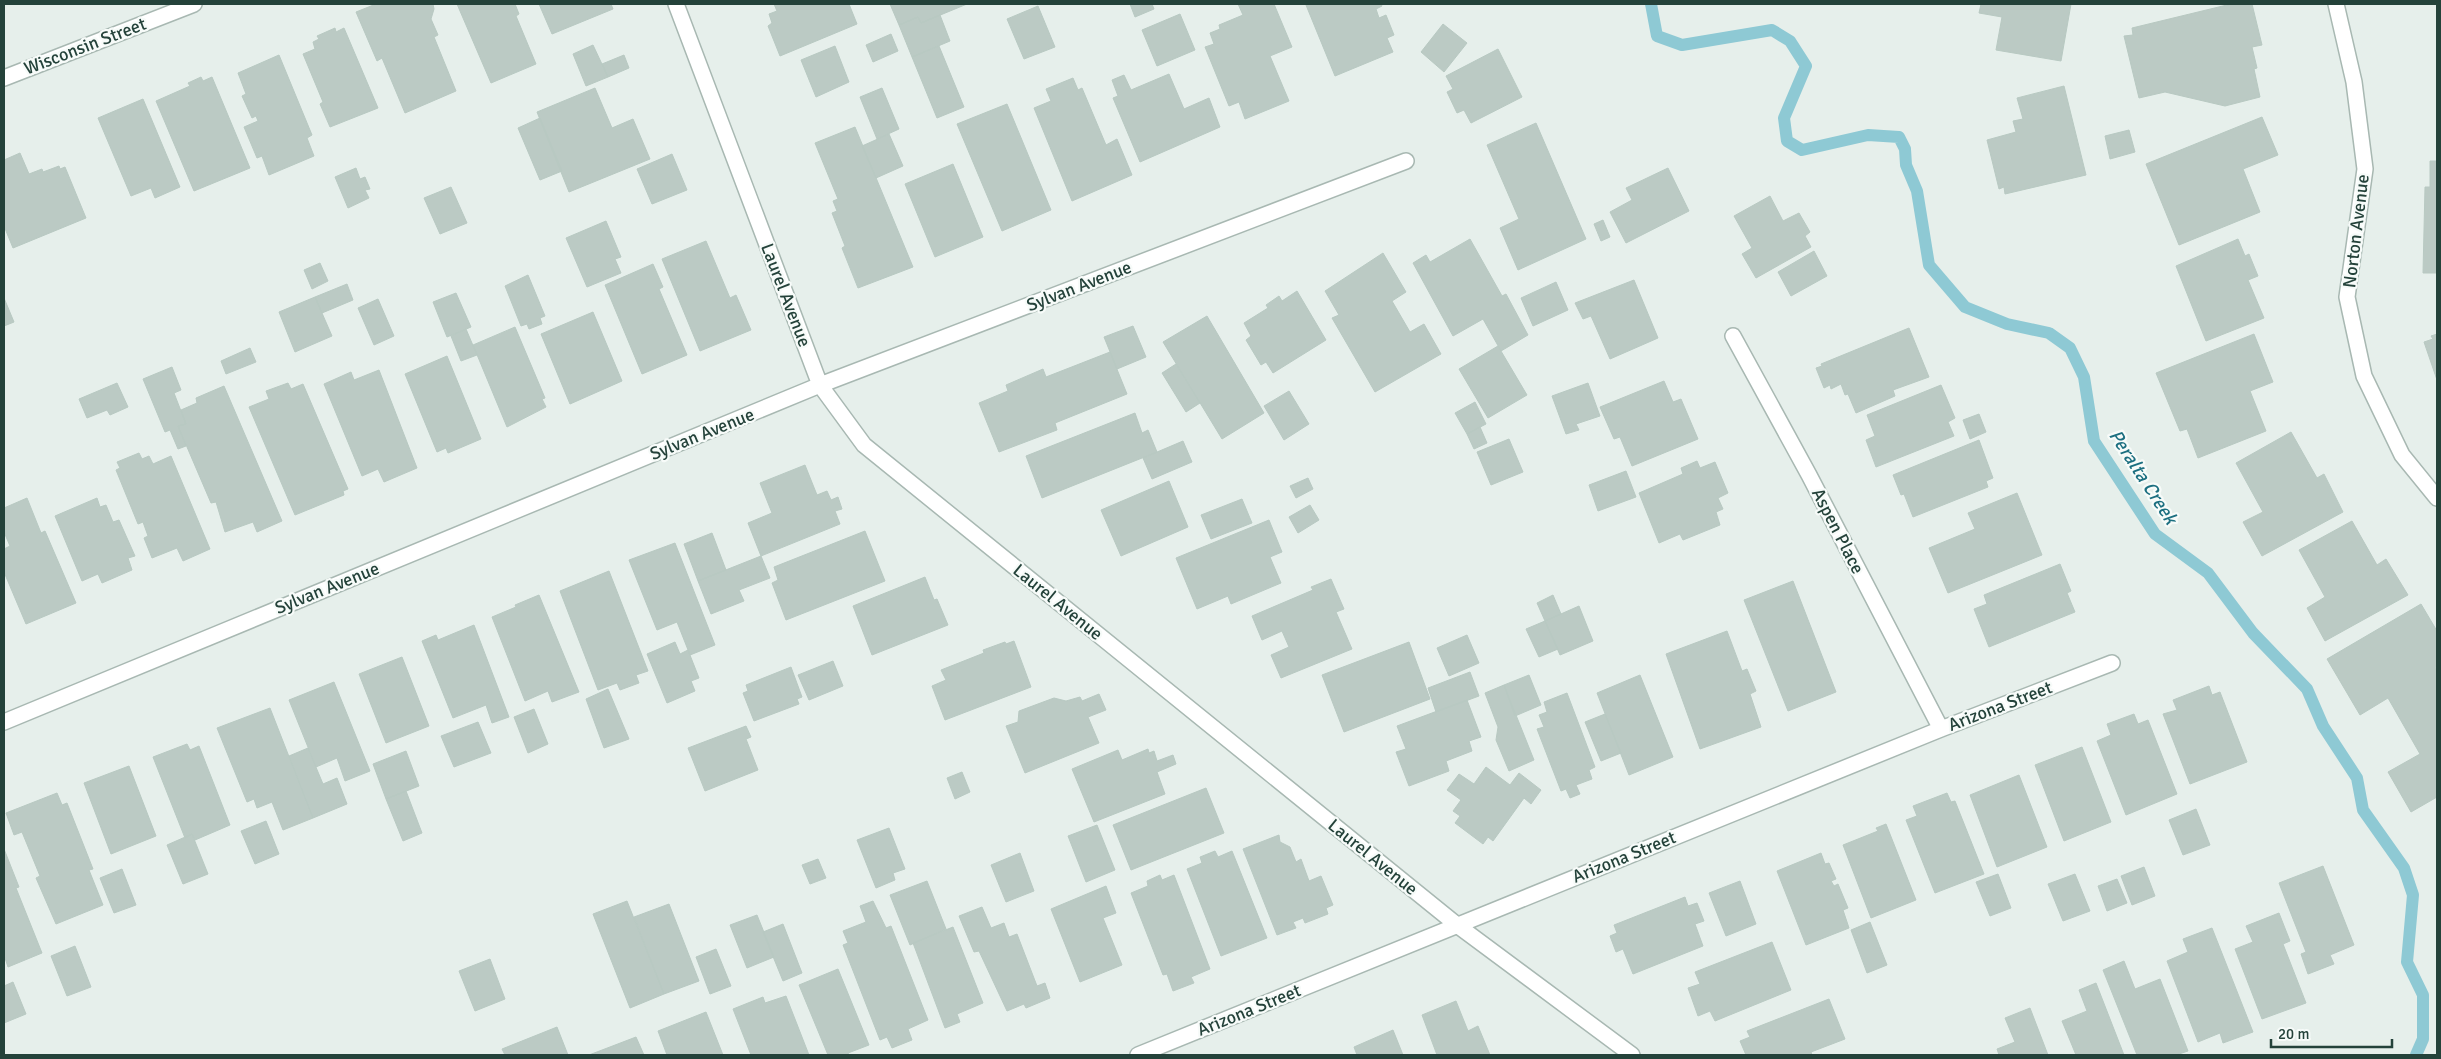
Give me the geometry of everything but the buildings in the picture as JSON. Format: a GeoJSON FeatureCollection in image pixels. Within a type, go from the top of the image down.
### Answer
{"type":"FeatureCollection","features":[{"type":"Feature","properties":{"kind":"street","name":"Wisconsin Street"},"geometry":{"type":"LineString","coordinates":[[4,78],[194,4]]}},
{"type":"Feature","properties":{"kind":"street","name":"Laurel Avenue"},"geometry":{"type":"LineString","coordinates":[[676,4],[820,385],[864,444],[1457,924],[1632,1055]]}},
{"type":"Feature","properties":{"kind":"street","name":"Norton Avenue"},"geometry":{"type":"LineString","coordinates":[[2336,4],[2354,82],[2365,169],[2347,297],[2364,376],[2402,455],[2437,498]]}},
{"type":"Feature","properties":{"kind":"street","name":"Sylvan Avenue"},"geometry":{"type":"LineString","coordinates":[[4,722],[820,385],[1406,161]]}},
{"type":"Feature","properties":{"kind":"street","name":"Aspen Place"},"geometry":{"type":"LineString","coordinates":[[1733,336],[1809,475],[1941,729]]}},
{"type":"Feature","properties":{"kind":"street","name":"Arizona Street"},"geometry":{"type":"LineString","coordinates":[[1138,1055],[1941,729],[2112,663]]}},
{"type":"Feature","properties":{"kind":"waterway","name":"Peralta Creek"},"geometry":{"type":"LineString","coordinates":[[1651,4],[1657,36],[1682,45],[1772,30],[1790,41],[1806,66],[1784,118],[1787,141],[1802,150],[1868,135],[1899,137],[1905,149],[1906,165],[1917,191],[1929,265],[1965,307],[2007,324],[2049,333],[2070,348],[2084,377],[2094,441],[2155,534],[2208,573],[2253,633],[2307,689],[2323,726],[2357,778],[2363,810],[2404,868],[2413,895],[2407,962],[2423,995],[2423,1039],[2416,1055]]}}]}
